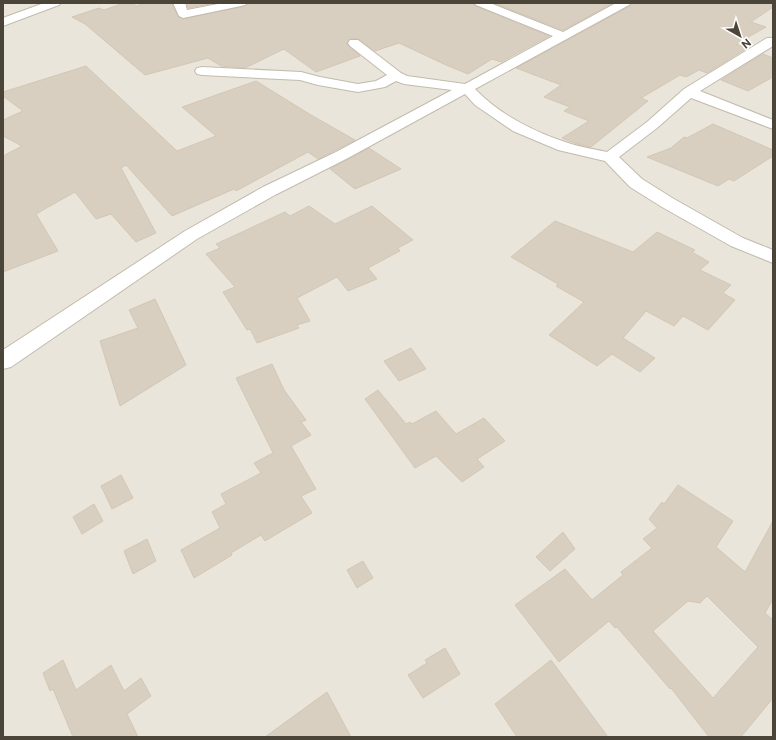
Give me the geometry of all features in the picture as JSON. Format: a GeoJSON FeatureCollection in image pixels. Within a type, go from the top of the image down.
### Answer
{"type":"FeatureCollection","features":[{"type":"Feature","properties":{"kind":"street"},"geometry":{"type":"LineString","coordinates":[[3,22],[55,3]]}},
{"type":"Feature","properties":{"kind":"street"},"geometry":{"type":"LineString","coordinates":[[179,3],[183,14],[241,3]]}},
{"type":"Feature","properties":{"kind":"street"},"geometry":{"type":"LineString","coordinates":[[480,3],[563,36]]}},
{"type":"Feature","properties":{"kind":"street"},"geometry":{"type":"LineString","coordinates":[[3,361],[191,235],[269,191],[342,155],[625,3]]}},
{"type":"Feature","properties":{"kind":"street"},"geometry":{"type":"LineString","coordinates":[[610,157],[652,125],[689,92],[772,41]]}},
{"type":"Feature","properties":{"kind":"street"},"geometry":{"type":"LineString","coordinates":[[354,43],[396,76],[404,80],[467,88],[480,102],[518,128],[564,147],[610,157],[636,183],[668,203],[737,242],[773,258]]}},
{"type":"Feature","properties":{"kind":"street"},"geometry":{"type":"LineString","coordinates":[[202,71],[300,76],[318,81],[358,88],[380,84],[396,76]]}},
{"type":"Feature","properties":{"kind":"street"},"geometry":{"type":"LineString","coordinates":[[689,92],[773,125]]}},
{"type":"Feature","properties":{"kind":"shaded area"},"geometry":{"type":"Polygon","coordinates":[[[3,3],[773,3],[773,737],[3,737],[3,3]]]}},
{"type":"Feature","properties":{"kind":"building"},"geometry":{"type":"Polygon","coordinates":[[[124,3],[133,3],[136,6],[145,3],[172,3],[178,17],[183,19],[245,6],[248,3],[472,3],[475,6],[549,36],[501,62],[492,59],[468,74],[399,43],[375,51],[359,39],[350,38],[347,44],[360,56],[316,72],[284,49],[245,68],[221,66],[208,58],[145,75],[85,24],[72,17],[99,8],[104,10],[124,3]]]}},
{"type":"Feature","properties":{"kind":"building"},"geometry":{"type":"Polygon","coordinates":[[[187,3],[215,3],[188,8],[187,3]]]}},
{"type":"Feature","properties":{"kind":"building"},"geometry":{"type":"Polygon","coordinates":[[[494,3],[613,3],[563,30],[494,3]]]}},
{"type":"Feature","properties":{"kind":"building"},"geometry":{"type":"Polygon","coordinates":[[[632,3],[773,3],[773,7],[751,22],[766,27],[736,44],[747,48],[707,73],[699,70],[686,77],[680,75],[641,98],[648,101],[591,147],[574,143],[562,138],[589,121],[564,111],[570,107],[544,97],[561,85],[516,68],[630,6],[632,3]]]}},
{"type":"Feature","properties":{"kind":"building"},"geometry":{"type":"Polygon","coordinates":[[[763,54],[773,58],[773,77],[748,91],[721,80],[763,54]]]}},
{"type":"Feature","properties":{"kind":"building"},"geometry":{"type":"Polygon","coordinates":[[[86,66],[177,151],[216,136],[182,107],[256,81],[355,140],[318,159],[308,152],[236,191],[234,189],[172,216],[126,165],[121,168],[156,233],[136,242],[111,214],[96,219],[75,192],[36,214],[58,251],[3,272],[3,156],[22,146],[3,136],[3,120],[23,111],[3,96],[3,92],[86,66]]]}},
{"type":"Feature","properties":{"kind":"building"},"geometry":{"type":"Polygon","coordinates":[[[713,124],[773,150],[773,156],[734,181],[729,179],[718,186],[647,157],[671,148],[684,137],[687,138],[713,124]]]}},
{"type":"Feature","properties":{"kind":"building"},"geometry":{"type":"Polygon","coordinates":[[[369,148],[401,169],[355,189],[330,169],[369,148]]]}},
{"type":"Feature","properties":{"kind":"building"},"geometry":{"type":"Polygon","coordinates":[[[309,206],[335,224],[372,206],[413,240],[398,248],[400,251],[368,268],[377,279],[348,291],[337,277],[297,298],[310,321],[297,325],[299,328],[257,343],[250,329],[247,330],[223,292],[235,287],[206,254],[220,248],[216,244],[285,212],[290,216],[309,206]]]}},
{"type":"Feature","properties":{"kind":"building"},"geometry":{"type":"Polygon","coordinates":[[[555,221],[633,252],[657,232],[695,250],[692,252],[709,262],[700,270],[731,285],[723,293],[735,300],[708,330],[683,316],[674,326],[646,311],[623,338],[655,358],[640,372],[612,354],[597,366],[549,335],[584,302],[556,286],[558,284],[511,257],[555,221]]]}},
{"type":"Feature","properties":{"kind":"building"},"geometry":{"type":"Polygon","coordinates":[[[155,299],[186,365],[120,406],[100,341],[138,328],[129,310],[155,299]]]}},
{"type":"Feature","properties":{"kind":"building"},"geometry":{"type":"Polygon","coordinates":[[[411,348],[426,369],[399,381],[384,361],[411,348]]]}},
{"type":"Feature","properties":{"kind":"building"},"geometry":{"type":"Polygon","coordinates":[[[272,364],[284,390],[306,420],[301,422],[311,435],[291,446],[316,489],[301,496],[312,513],[265,541],[261,535],[194,578],[181,550],[220,528],[212,512],[226,504],[221,494],[261,473],[254,463],[273,453],[236,378],[272,364]]]}},
{"type":"Feature","properties":{"kind":"building"},"geometry":{"type":"Polygon","coordinates":[[[378,390],[406,424],[410,422],[412,424],[436,411],[456,434],[484,418],[505,441],[477,459],[484,467],[462,482],[436,456],[415,468],[365,399],[378,390]]]}},
{"type":"Feature","properties":{"kind":"building"},"geometry":{"type":"Polygon","coordinates":[[[121,475],[133,498],[112,509],[101,486],[121,475]]]}},
{"type":"Feature","properties":{"kind":"building"},"geometry":{"type":"Polygon","coordinates":[[[678,485],[733,521],[716,547],[745,572],[773,521],[773,599],[765,613],[773,620],[773,698],[741,737],[709,737],[671,688],[670,689],[617,627],[615,628],[609,621],[559,662],[515,605],[565,569],[592,600],[623,575],[621,572],[652,548],[643,539],[657,528],[649,519],[662,502],[664,504],[678,485]],[[707,596],[700,603],[688,601],[653,631],[713,698],[758,647],[707,596]]]}},
{"type":"Feature","properties":{"kind":"building"},"geometry":{"type":"Polygon","coordinates":[[[94,504],[103,521],[82,534],[73,517],[94,504]]]}},
{"type":"Feature","properties":{"kind":"building"},"geometry":{"type":"Polygon","coordinates":[[[563,532],[575,549],[550,571],[536,557],[563,532]]]}},
{"type":"Feature","properties":{"kind":"building"},"geometry":{"type":"Polygon","coordinates":[[[147,539],[156,561],[133,574],[124,551],[147,539]]]}},
{"type":"Feature","properties":{"kind":"building"},"geometry":{"type":"Polygon","coordinates":[[[363,561],[373,578],[357,588],[347,570],[363,561]]]}},
{"type":"Feature","properties":{"kind":"building"},"geometry":{"type":"Polygon","coordinates":[[[445,648],[460,674],[423,698],[408,675],[427,663],[425,660],[445,648]]]}},
{"type":"Feature","properties":{"kind":"building"},"geometry":{"type":"Polygon","coordinates":[[[63,660],[76,690],[111,665],[124,691],[141,678],[151,696],[127,714],[138,737],[73,737],[53,689],[50,691],[43,673],[63,660]]]}},
{"type":"Feature","properties":{"kind":"building"},"geometry":{"type":"Polygon","coordinates":[[[551,660],[608,737],[517,737],[495,704],[551,660]]]}},
{"type":"Feature","properties":{"kind":"building"},"geometry":{"type":"Polygon","coordinates":[[[327,692],[351,737],[265,737],[327,692]]]}}]}
